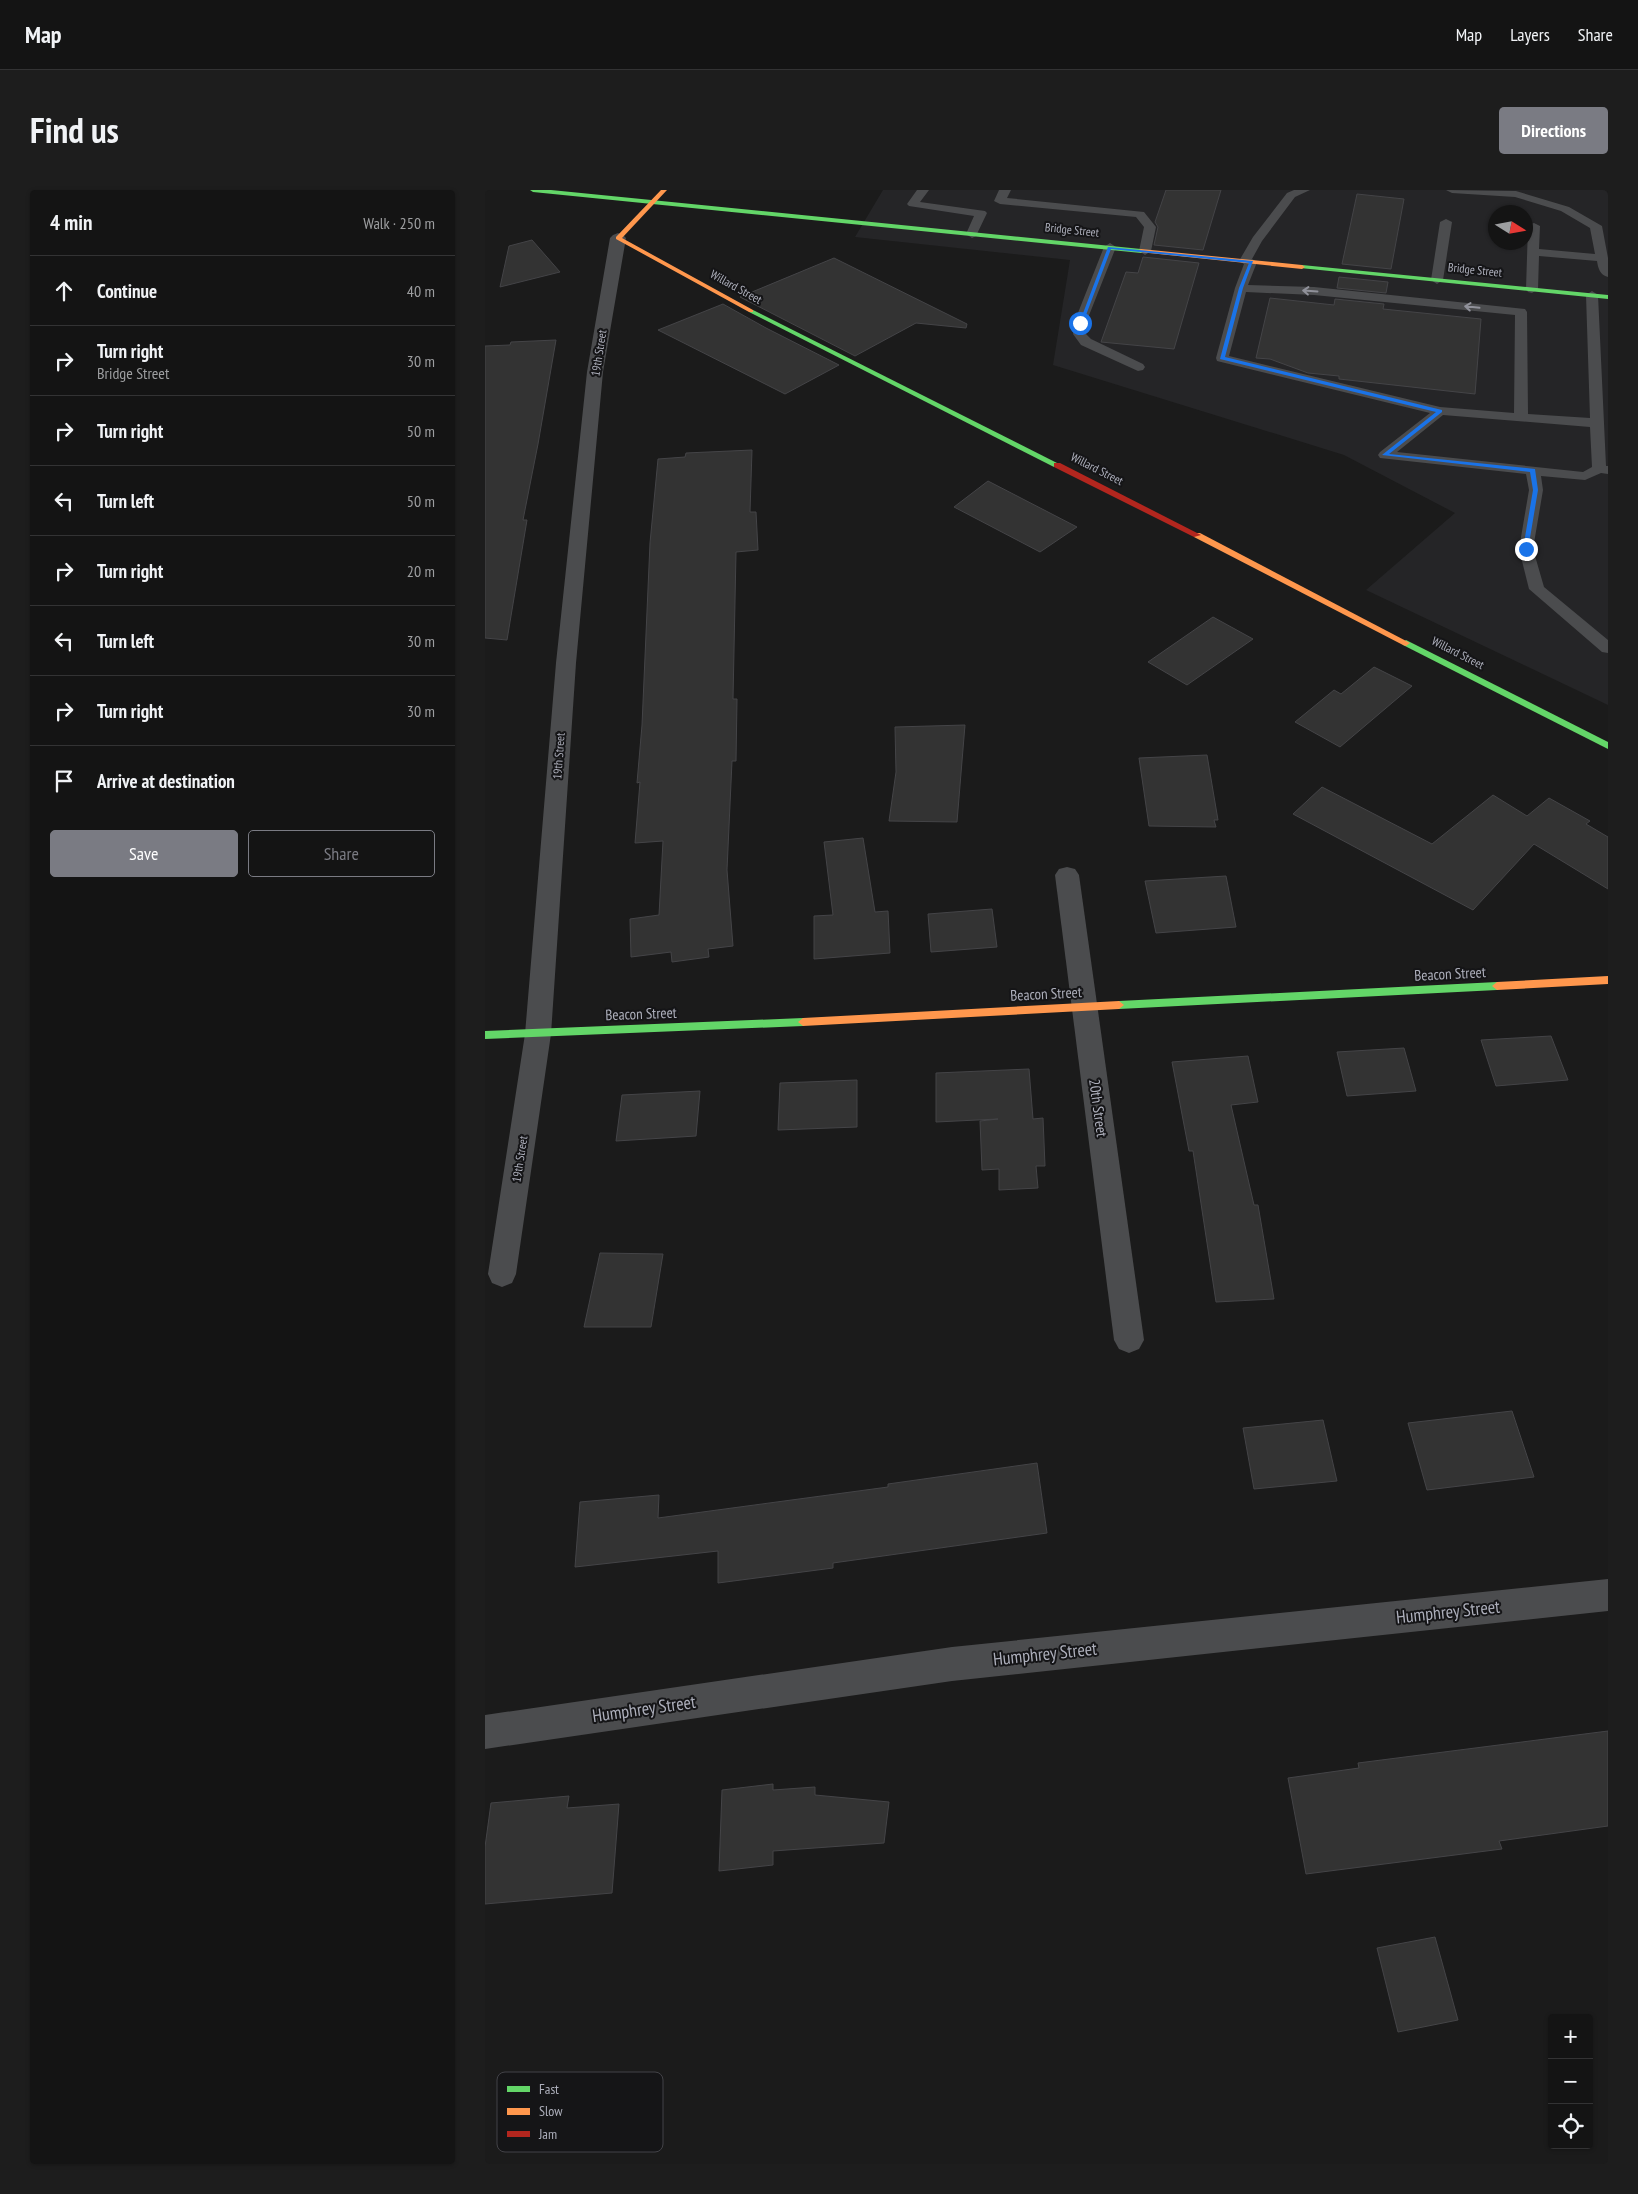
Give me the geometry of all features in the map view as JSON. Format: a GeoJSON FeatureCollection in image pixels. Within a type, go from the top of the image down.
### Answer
{"type":"FeatureCollection","features":[{"type":"Feature","properties":{"kind":"main road","name":"Bridge Street"},"geometry":{"type":"LineString","coordinates":[[533,190],[1608,297]]}},
{"type":"Feature","properties":{"kind":"main road"},"geometry":{"type":"LineString","coordinates":[[618,238],[665,190]]}},
{"type":"Feature","properties":{"kind":"main road","name":"Willard Street"},"geometry":{"type":"LineString","coordinates":[[618,238],[773,323],[1185,529],[1608,746]]}},
{"type":"Feature","properties":{"kind":"main road","name":"Beacon Street"},"geometry":{"type":"LineString","coordinates":[[485,1036],[801,1022],[1608,980]]}},
{"type":"Feature","properties":{"kind":"street","name":"19th Street"},"geometry":{"type":"LineString","coordinates":[[502,1274],[538,1034],[565,663],[595,372],[618,238]]}},
{"type":"Feature","properties":{"kind":"street","name":"20th Street"},"geometry":{"type":"LineString","coordinates":[[1067,876],[1129,1340]]}},
{"type":"Feature","properties":{"kind":"street","name":"Humphrey Street"},"geometry":{"type":"LineString","coordinates":[[485,1732],[952,1664],[1608,1595]]}},
{"type":"Feature","properties":{"kind":"lane"},"geometry":{"type":"LineString","coordinates":[[923,190],[913,204],[981,213]]}},
{"type":"Feature","properties":{"kind":"lane"},"geometry":{"type":"LineString","coordinates":[[1304,190],[1291,195],[1257,240],[1248,261],[1222,358],[1440,411],[1597,423]]}},
{"type":"Feature","properties":{"kind":"lane"},"geometry":{"type":"LineString","coordinates":[[1452,190],[1516,194],[1565,209],[1596,226],[1604,268],[1608,273]]}},
{"type":"Feature","properties":{"kind":"lane"},"geometry":{"type":"LineString","coordinates":[[972,234],[981,213],[1003,195],[1140,214],[1150,227],[1145,251]]}},
{"type":"Feature","properties":{"kind":"lane"},"geometry":{"type":"LineString","coordinates":[[1437,280],[1446,222]]}},
{"type":"Feature","properties":{"kind":"lane"},"geometry":{"type":"LineString","coordinates":[[1532,289],[1534,226]]}},
{"type":"Feature","properties":{"kind":"lane"},"geometry":{"type":"LineString","coordinates":[[1109,248],[1080,323],[1079,334],[1086,342],[1138,367]]}},
{"type":"Feature","properties":{"kind":"lane"},"geometry":{"type":"LineString","coordinates":[[1533,252],[1602,258]]}},
{"type":"Feature","properties":{"kind":"lane"},"geometry":{"type":"LineString","coordinates":[[1241,288],[1314,291],[1521,312],[1521,418]]}},
{"type":"Feature","properties":{"kind":"lane"},"geometry":{"type":"LineString","coordinates":[[1440,411],[1385,455],[1585,476],[1604,469],[1597,423],[1591,295]]}},
{"type":"Feature","properties":{"kind":"lane"},"geometry":{"type":"LineString","coordinates":[[1533,471],[1536,490],[1526,549],[1537,589],[1608,648]]}},
{"type":"Feature","properties":{"kind":"shaded area"},"geometry":{"type":"Polygon","coordinates":[[[883,190],[1608,190],[1608,705],[1366,590],[1455,513],[1344,455],[1053,365],[1070,260],[855,237],[883,190]]]}},
{"type":"Feature","properties":{"kind":"building"},"geometry":{"type":"Polygon","coordinates":[[[1166,190],[1221,190],[1203,250],[1154,245],[1158,227],[1155,222],[1166,190]]]}},
{"type":"Feature","properties":{"kind":"building"},"geometry":{"type":"Polygon","coordinates":[[[1357,194],[1404,199],[1391,269],[1342,264],[1357,194]]]}},
{"type":"Feature","properties":{"kind":"building"},"geometry":{"type":"Polygon","coordinates":[[[532,240],[560,272],[500,287],[509,246],[532,240]]]}},
{"type":"Feature","properties":{"kind":"building"},"geometry":{"type":"Polygon","coordinates":[[[1143,257],[1199,263],[1174,349],[1101,342],[1126,272],[1138,273],[1143,257]]]}},
{"type":"Feature","properties":{"kind":"building"},"geometry":{"type":"Polygon","coordinates":[[[834,258],[967,324],[966,328],[916,323],[855,356],[740,297],[834,258]]]}},
{"type":"Feature","properties":{"kind":"building"},"geometry":{"type":"Polygon","coordinates":[[[1339,277],[1388,282],[1386,293],[1337,288],[1339,277]]]}},
{"type":"Feature","properties":{"kind":"building"},"geometry":{"type":"Polygon","coordinates":[[[1270,298],[1334,305],[1335,299],[1384,304],[1383,309],[1481,319],[1475,394],[1339,379],[1339,376],[1308,373],[1270,359],[1256,358],[1270,298]]]}},
{"type":"Feature","properties":{"kind":"building"},"geometry":{"type":"Polygon","coordinates":[[[723,304],[839,365],[785,394],[658,330],[723,304]]]}},
{"type":"Feature","properties":{"kind":"building"},"geometry":{"type":"Polygon","coordinates":[[[556,340],[523,520],[527,520],[507,640],[485,638],[485,346],[510,345],[511,342],[556,340]]]}},
{"type":"Feature","properties":{"kind":"building"},"geometry":{"type":"Polygon","coordinates":[[[752,450],[750,512],[756,512],[758,550],[736,552],[733,699],[737,699],[736,761],[732,761],[727,870],[733,946],[708,949],[709,957],[672,962],[671,952],[631,957],[630,919],[659,915],[663,841],[635,843],[640,782],[637,783],[642,725],[650,543],[658,459],[685,457],[686,453],[752,450]]]}},
{"type":"Feature","properties":{"kind":"building"},"geometry":{"type":"Polygon","coordinates":[[[988,481],[1077,527],[1040,552],[954,507],[988,481]]]}},
{"type":"Feature","properties":{"kind":"building"},"geometry":{"type":"Polygon","coordinates":[[[1213,617],[1253,639],[1187,685],[1148,662],[1213,617]]]}},
{"type":"Feature","properties":{"kind":"building"},"geometry":{"type":"Polygon","coordinates":[[[1374,667],[1412,686],[1340,747],[1295,722],[1334,690],[1341,694],[1374,667]]]}},
{"type":"Feature","properties":{"kind":"building"},"geometry":{"type":"Polygon","coordinates":[[[965,725],[957,822],[889,821],[896,772],[895,727],[965,725]]]}},
{"type":"Feature","properties":{"kind":"building"},"geometry":{"type":"Polygon","coordinates":[[[1207,755],[1218,820],[1214,820],[1216,827],[1149,826],[1139,758],[1207,755]]]}},
{"type":"Feature","properties":{"kind":"building"},"geometry":{"type":"Polygon","coordinates":[[[1322,787],[1432,844],[1493,795],[1527,816],[1549,798],[1590,821],[1586,824],[1608,837],[1608,889],[1534,844],[1473,910],[1293,814],[1322,787]]]}},
{"type":"Feature","properties":{"kind":"building"},"geometry":{"type":"Polygon","coordinates":[[[863,838],[875,912],[888,911],[890,953],[814,959],[814,916],[833,915],[824,842],[863,838]]]}},
{"type":"Feature","properties":{"kind":"building"},"geometry":{"type":"Polygon","coordinates":[[[1226,876],[1236,927],[1156,933],[1145,881],[1226,876]]]}},
{"type":"Feature","properties":{"kind":"building"},"geometry":{"type":"Polygon","coordinates":[[[992,909],[997,947],[931,952],[928,914],[992,909]]]}},
{"type":"Feature","properties":{"kind":"building"},"geometry":{"type":"Polygon","coordinates":[[[1551,1036],[1568,1080],[1496,1086],[1481,1040],[1551,1036]]]}},
{"type":"Feature","properties":{"kind":"building"},"geometry":{"type":"Polygon","coordinates":[[[1404,1048],[1416,1091],[1347,1096],[1337,1052],[1404,1048]]]}},
{"type":"Feature","properties":{"kind":"building"},"geometry":{"type":"Polygon","coordinates":[[[1248,1056],[1258,1102],[1231,1105],[1254,1205],[1258,1205],[1274,1299],[1216,1302],[1193,1151],[1189,1151],[1172,1062],[1248,1056]]]}},
{"type":"Feature","properties":{"kind":"building"},"geometry":{"type":"Polygon","coordinates":[[[1029,1069],[1033,1119],[1043,1118],[1045,1166],[1036,1166],[1038,1188],[999,1190],[999,1169],[982,1170],[980,1121],[998,1119],[936,1122],[936,1073],[1029,1069]]]}},
{"type":"Feature","properties":{"kind":"building"},"geometry":{"type":"Polygon","coordinates":[[[857,1080],[857,1127],[778,1130],[780,1083],[857,1080]]]}},
{"type":"Feature","properties":{"kind":"building"},"geometry":{"type":"Polygon","coordinates":[[[700,1091],[696,1136],[616,1141],[622,1095],[700,1091]]]}},
{"type":"Feature","properties":{"kind":"building"},"geometry":{"type":"Polygon","coordinates":[[[600,1253],[663,1254],[651,1327],[584,1327],[600,1253]]]}},
{"type":"Feature","properties":{"kind":"building"},"geometry":{"type":"Polygon","coordinates":[[[1512,1411],[1534,1477],[1427,1490],[1408,1423],[1512,1411]]]}},
{"type":"Feature","properties":{"kind":"building"},"geometry":{"type":"Polygon","coordinates":[[[1323,1420],[1337,1481],[1254,1489],[1243,1428],[1323,1420]]]}},
{"type":"Feature","properties":{"kind":"building"},"geometry":{"type":"Polygon","coordinates":[[[1037,1463],[1047,1533],[833,1563],[833,1568],[718,1583],[718,1551],[575,1567],[580,1502],[659,1495],[658,1518],[888,1487],[888,1484],[1037,1463]]]}},
{"type":"Feature","properties":{"kind":"building"},"geometry":{"type":"Polygon","coordinates":[[[1608,1731],[1608,1826],[1499,1841],[1502,1849],[1306,1874],[1288,1778],[1359,1768],[1358,1763],[1608,1731]]]}},
{"type":"Feature","properties":{"kind":"building"},"geometry":{"type":"Polygon","coordinates":[[[773,1784],[773,1790],[815,1787],[815,1795],[889,1802],[884,1843],[773,1851],[773,1865],[719,1871],[722,1790],[773,1784]]]}},
{"type":"Feature","properties":{"kind":"building"},"geometry":{"type":"Polygon","coordinates":[[[569,1796],[567,1808],[619,1804],[612,1893],[485,1904],[485,1847],[491,1803],[569,1796]]]}},
{"type":"Feature","properties":{"kind":"building"},"geometry":{"type":"Polygon","coordinates":[[[1435,1937],[1458,2020],[1398,2032],[1377,1948],[1435,1937]]]}},
{"type":"Feature","properties":{"kind":"traffic: fast"},"geometry":{"type":"LineString","coordinates":[[533,190],[1141,251]]}},
{"type":"Feature","properties":{"kind":"traffic: fast"},"geometry":{"type":"LineString","coordinates":[[1302,267],[1608,297]]}},
{"type":"Feature","properties":{"kind":"traffic: fast"},"geometry":{"type":"LineString","coordinates":[[751,311],[1057,465]]}},
{"type":"Feature","properties":{"kind":"traffic: fast"},"geometry":{"type":"LineString","coordinates":[[1406,643],[1608,746]]}},
{"type":"Feature","properties":{"kind":"traffic: fast"},"geometry":{"type":"LineString","coordinates":[[1119,1005],[1497,986]]}},
{"type":"Feature","properties":{"kind":"traffic: fast"},"geometry":{"type":"LineString","coordinates":[[485,1035],[803,1022]]}},
{"type":"Feature","properties":{"kind":"traffic: slow"},"geometry":{"type":"LineString","coordinates":[[664,190],[618,238],[751,311]]}},
{"type":"Feature","properties":{"kind":"traffic: slow"},"geometry":{"type":"LineString","coordinates":[[1141,251],[1302,267]]}},
{"type":"Feature","properties":{"kind":"traffic: slow"},"geometry":{"type":"LineString","coordinates":[[1197,535],[1406,643]]}},
{"type":"Feature","properties":{"kind":"traffic: slow"},"geometry":{"type":"LineString","coordinates":[[1497,986],[1608,980]]}},
{"type":"Feature","properties":{"kind":"traffic: slow"},"geometry":{"type":"LineString","coordinates":[[803,1022],[1119,1005]]}},
{"type":"Feature","properties":{"kind":"traffic: jam"},"geometry":{"type":"LineString","coordinates":[[1057,465],[1197,535]]}},
{"type":"Feature","properties":{"kind":"route"},"geometry":{"type":"LineString","coordinates":[[1080,323],[1109,248],[1251,262],[1241,288],[1222,358],[1440,411],[1385,455],[1533,471],[1536,490],[1526,549]]}}]}
